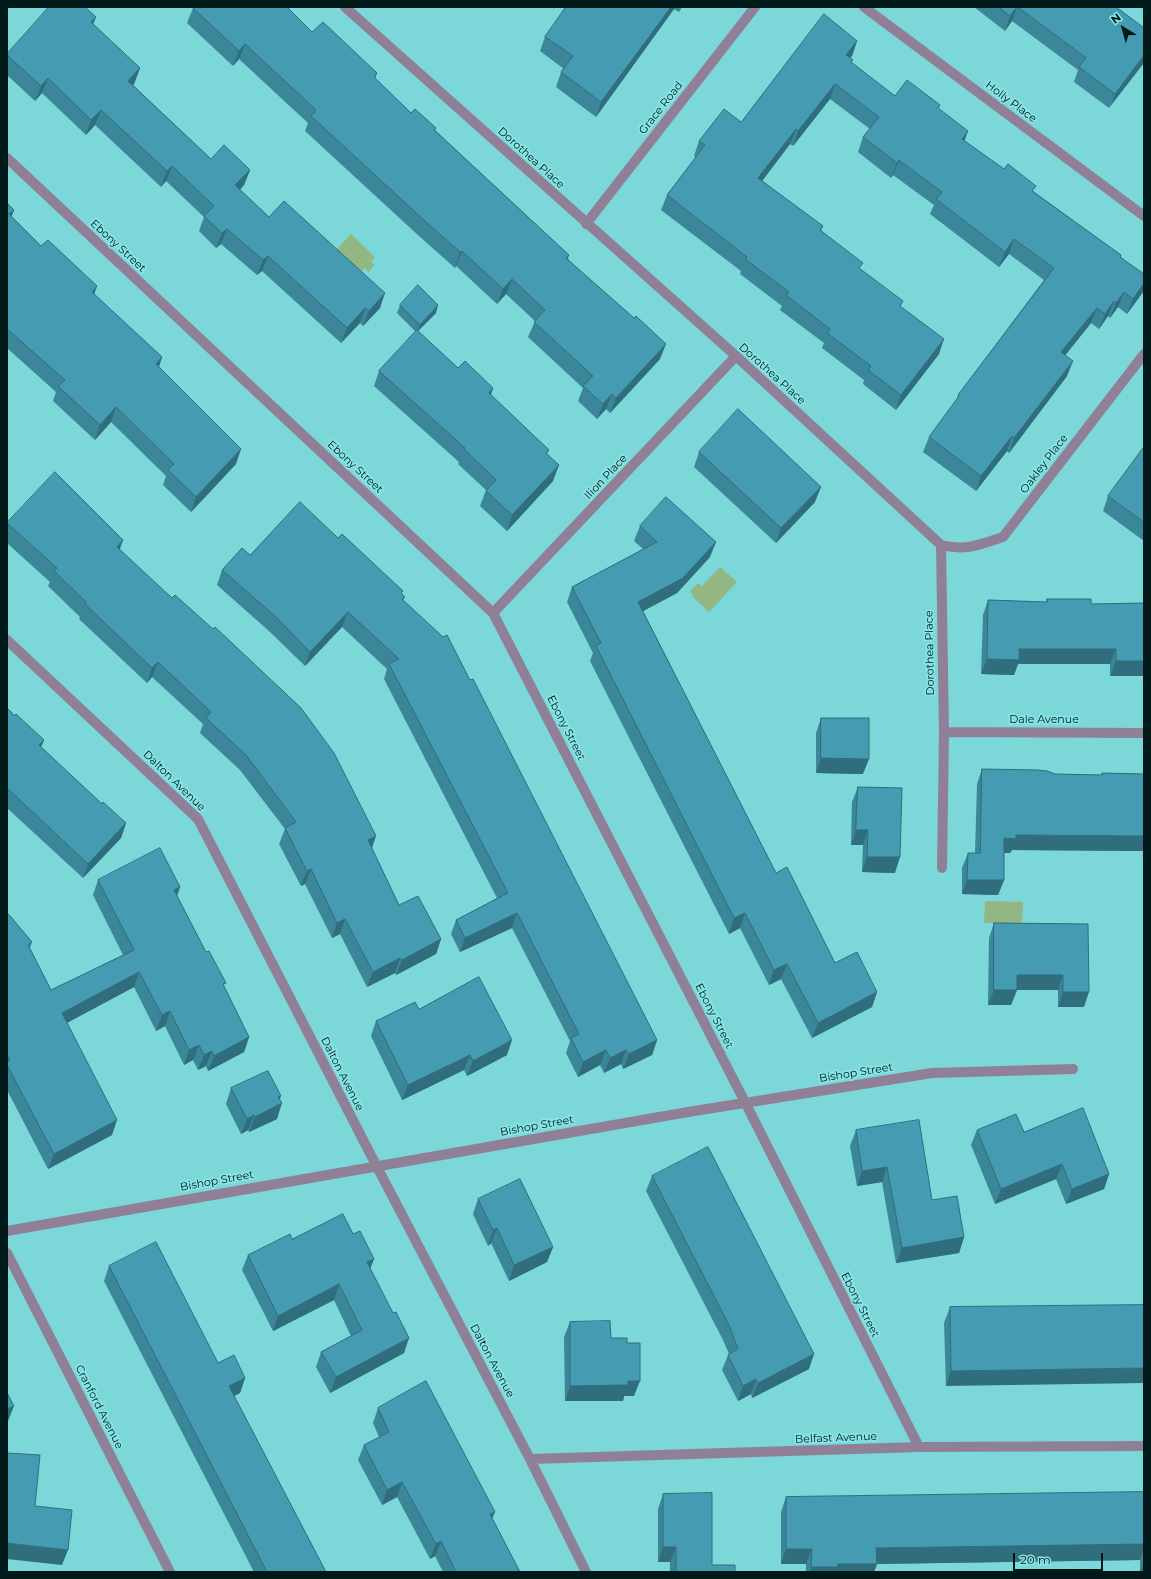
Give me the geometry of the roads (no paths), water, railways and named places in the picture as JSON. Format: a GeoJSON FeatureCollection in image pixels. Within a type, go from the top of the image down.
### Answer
{"type":"FeatureCollection","features":[{"type":"Feature","properties":{"kind":"street","name":"Dorothea Place"},"geometry":{"type":"LineString","coordinates":[[345,7],[586,224],[736,356],[941,544],[944,732],[942,868]]}},
{"type":"Feature","properties":{"kind":"street","name":"Grace Road"},"geometry":{"type":"LineString","coordinates":[[586,224],[755,7]]}},
{"type":"Feature","properties":{"kind":"street","name":"Holly Place"},"geometry":{"type":"LineString","coordinates":[[864,7],[1144,216]]}},
{"type":"Feature","properties":{"kind":"street","name":"Ebony Street"},"geometry":{"type":"LineString","coordinates":[[7,158],[493,613],[745,1102],[919,1447]]}},
{"type":"Feature","properties":{"kind":"street","name":"Oakley Place"},"geometry":{"type":"LineString","coordinates":[[941,544],[958,549],[975,546],[1003,537],[1144,354]]}},
{"type":"Feature","properties":{"kind":"street","name":"Ilion Place"},"geometry":{"type":"LineString","coordinates":[[493,613],[736,356]]}},
{"type":"Feature","properties":{"kind":"street","name":"Dalton Avenue"},"geometry":{"type":"LineString","coordinates":[[7,640],[198,819],[376,1166],[530,1459],[586,1572]]}},
{"type":"Feature","properties":{"kind":"street","name":"Dale Avenue"},"geometry":{"type":"LineString","coordinates":[[944,732],[1144,733]]}},
{"type":"Feature","properties":{"kind":"street","name":"Bishop Street"},"geometry":{"type":"LineString","coordinates":[[7,1231],[745,1102],[932,1073],[1073,1069]]}},
{"type":"Feature","properties":{"kind":"street","name":"Cranford Avenue"},"geometry":{"type":"LineString","coordinates":[[7,1253],[170,1572]]}},
{"type":"Feature","properties":{"kind":"street","name":"Belfast Avenue"},"geometry":{"type":"LineString","coordinates":[[530,1459],[919,1447],[1144,1446]]}}]}
